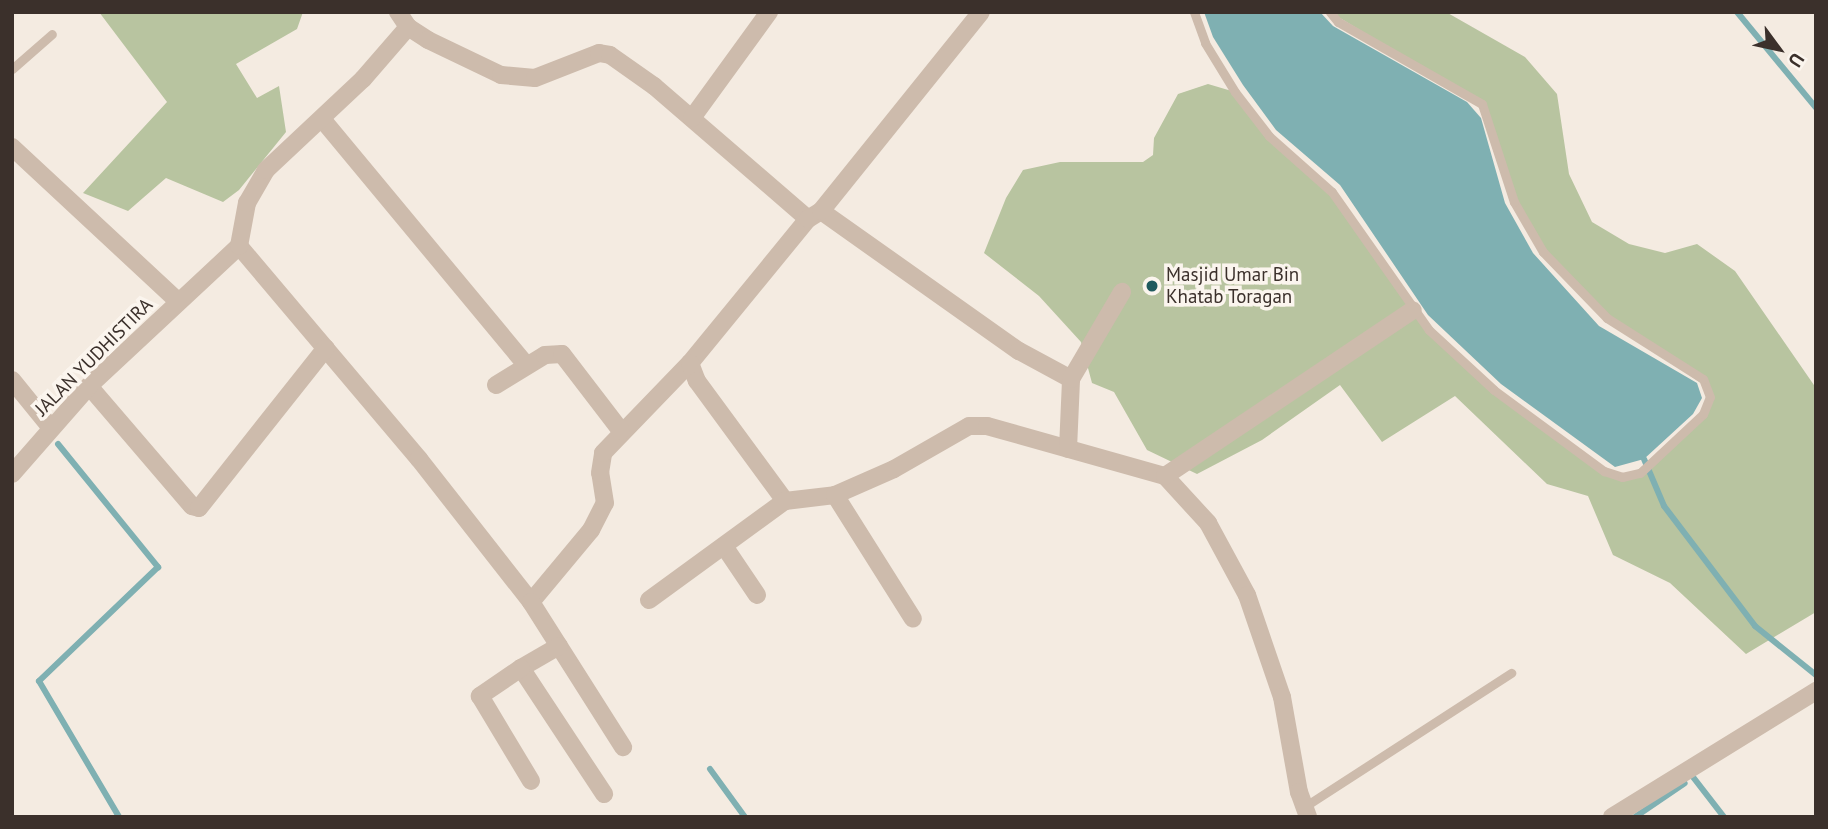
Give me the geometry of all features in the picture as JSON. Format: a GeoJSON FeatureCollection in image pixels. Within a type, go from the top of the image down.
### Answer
{"type":"FeatureCollection","features":[{"type":"Feature","properties":{"kind":"street"},"geometry":{"type":"LineString","coordinates":[[692,118],[769,12]]}},
{"type":"Feature","properties":{"kind":"street"},"geometry":{"type":"LineString","coordinates":[[531,602],[591,530],[605,503],[600,473],[603,453],[621,431],[690,363],[981,12]]}},
{"type":"Feature","properties":{"kind":"street"},"geometry":{"type":"LineString","coordinates":[[623,747],[531,602],[326,348],[239,246],[254,187],[322,119],[403,20],[471,63],[501,75],[535,78],[605,53],[654,86],[815,215],[1018,351],[1071,379]]}},
{"type":"Feature","properties":{"kind":"street"},"geometry":{"type":"LineString","coordinates":[[322,119],[526,365]]}},
{"type":"Feature","properties":{"kind":"street"},"geometry":{"type":"LineString","coordinates":[[12,147],[178,301]]}},
{"type":"Feature","properties":{"kind":"street","name":"JALAN YUDHISTIRA"},"geometry":{"type":"LineString","coordinates":[[12,474],[89,386],[239,246]]}},
{"type":"Feature","properties":{"kind":"street"},"geometry":{"type":"LineString","coordinates":[[1068,449],[1071,379],[1122,292]]}},
{"type":"Feature","properties":{"kind":"street"},"geometry":{"type":"LineString","coordinates":[[1165,476],[1413,310]]}},
{"type":"Feature","properties":{"kind":"street"},"geometry":{"type":"LineString","coordinates":[[89,386],[192,506],[199,508],[326,348]]}},
{"type":"Feature","properties":{"kind":"street"},"geometry":{"type":"LineString","coordinates":[[496,385],[545,355],[562,354],[621,431]]}},
{"type":"Feature","properties":{"kind":"street"},"geometry":{"type":"LineString","coordinates":[[690,363],[697,381],[785,501]]}},
{"type":"Feature","properties":{"kind":"street"},"geometry":{"type":"LineString","coordinates":[[12,380],[51,428]]}},
{"type":"Feature","properties":{"kind":"street"},"geometry":{"type":"LineString","coordinates":[[649,600],[785,501],[835,495],[894,469],[969,426],[988,426],[1165,476],[1208,523],[1247,595],[1282,697],[1306,812]]}},
{"type":"Feature","properties":{"kind":"street"},"geometry":{"type":"LineString","coordinates":[[835,495],[913,619]]}},
{"type":"Feature","properties":{"kind":"street"},"geometry":{"type":"LineString","coordinates":[[724,546],[757,595]]}},
{"type":"Feature","properties":{"kind":"street"},"geometry":{"type":"LineString","coordinates":[[531,781],[480,696],[559,646]]}},
{"type":"Feature","properties":{"kind":"street"},"geometry":{"type":"LineString","coordinates":[[521,668],[604,794]]}},
{"type":"Feature","properties":{"kind":"street"},"geometry":{"type":"LineString","coordinates":[[1612,817],[1816,691]]}},
{"type":"Feature","properties":{"kind":"lane"},"geometry":{"type":"LineString","coordinates":[[1194,12],[1205,43],[1235,92],[1269,136],[1332,192],[1413,310],[1463,364],[1541,427],[1604,471],[1622,477],[1640,472],[1703,414],[1710,397],[1703,379],[1607,318],[1543,253],[1514,202],[1482,104],[1338,22],[1330,12]]}},
{"type":"Feature","properties":{"kind":"lane"},"geometry":{"type":"LineString","coordinates":[[12,69],[52,34]]}},
{"type":"Feature","properties":{"kind":"lane"},"geometry":{"type":"LineString","coordinates":[[1306,812],[1511,673]]}},
{"type":"Feature","properties":{"kind":"green space"},"geometry":{"type":"Polygon","coordinates":[[[99,12],[303,12],[297,29],[236,64],[257,98],[279,86],[286,132],[239,190],[223,202],[166,178],[128,211],[83,193],[167,102],[99,12]]]}},
{"type":"Feature","properties":{"kind":"green space"},"geometry":{"type":"Polygon","coordinates":[[[1330,12],[1446,12],[1525,57],[1557,94],[1569,174],[1592,222],[1629,244],[1665,253],[1697,244],[1735,271],[1816,388],[1816,612],[1746,654],[1670,583],[1613,555],[1588,496],[1547,484],[1455,396],[1382,442],[1340,385],[1262,440],[1197,474],[1147,450],[1114,392],[1092,383],[1081,342],[1039,296],[984,253],[1006,198],[1023,170],[1060,162],[1143,162],[1153,155],[1154,138],[1178,94],[1208,84],[1235,92],[1269,136],[1332,192],[1406,299],[1463,364],[1604,471],[1631,476],[1703,414],[1708,388],[1607,318],[1543,252],[1514,202],[1482,104],[1330,12]]]}},
{"type":"Feature","properties":{"kind":"water"},"geometry":{"type":"Polygon","coordinates":[[[1204,12],[1320,12],[1333,26],[1467,102],[1481,118],[1505,203],[1533,253],[1599,326],[1697,383],[1702,398],[1693,414],[1644,459],[1615,467],[1501,384],[1428,315],[1340,185],[1276,130],[1213,37],[1204,12]]]}},
{"type":"Feature","properties":{"kind":"waterway"},"geometry":{"type":"LineString","coordinates":[[1737,12],[1816,108]]}},
{"type":"Feature","properties":{"kind":"waterway"},"geometry":{"type":"LineString","coordinates":[[58,444],[158,567],[39,681],[119,817]]}},
{"type":"Feature","properties":{"kind":"waterway"},"geometry":{"type":"LineString","coordinates":[[1644,459],[1664,506],[1755,626],[1816,675]]}},
{"type":"Feature","properties":{"kind":"waterway"},"geometry":{"type":"LineString","coordinates":[[710,769],[745,817]]}},
{"type":"Feature","properties":{"kind":"waterway"},"geometry":{"type":"LineString","coordinates":[[1693,777],[1724,817]]}},
{"type":"Feature","properties":{"kind":"waterway"},"geometry":{"type":"LineString","coordinates":[[1635,817],[1685,783]]}},
{"type":"Feature","properties":{"kind":"place","name":"Masjid Umar Bin Khatab Toragan"},"geometry":{"type":"Point","coordinates":[1152,286]}}]}
